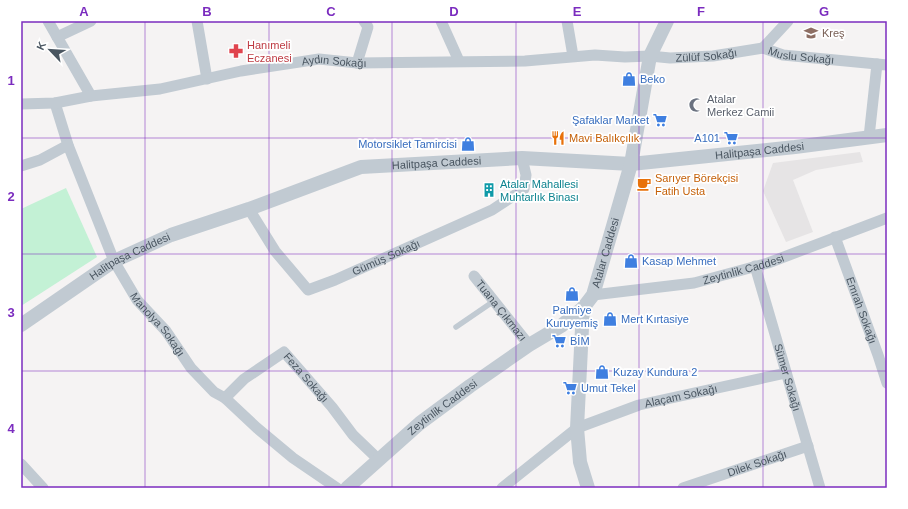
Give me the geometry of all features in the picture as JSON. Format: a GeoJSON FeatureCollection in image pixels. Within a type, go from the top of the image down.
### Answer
{"type":"FeatureCollection","features":[{"type":"Feature","properties":{"kind":"street"},"geometry":{"type":"LineString","coordinates":[[48,21],[91,96]]}},
{"type":"Feature","properties":{"kind":"street"},"geometry":{"type":"LineString","coordinates":[[57,37],[91,21]]}},
{"type":"Feature","properties":{"kind":"street"},"geometry":{"type":"LineString","coordinates":[[197,21],[207,79]]}},
{"type":"Feature","properties":{"kind":"street"},"geometry":{"type":"LineString","coordinates":[[357,63],[368,27],[364,21]]}},
{"type":"Feature","properties":{"kind":"street"},"geometry":{"type":"LineString","coordinates":[[441,21],[459,62]]}},
{"type":"Feature","properties":{"kind":"street"},"geometry":{"type":"LineString","coordinates":[[567,21],[573,56]]}},
{"type":"Feature","properties":{"kind":"street","name":"Atalar Caddesi"},"geometry":{"type":"LineString","coordinates":[[583,308],[593,295],[631,164],[650,56],[667,21]]}},
{"type":"Feature","properties":{"kind":"street","name":"Muslu Sokağı"},"geometry":{"type":"LineString","coordinates":[[788,21],[763,48],[783,55],[882,64]]}},
{"type":"Feature","properties":{"kind":"street","name":"Zülüf Sokağı"},"geometry":{"type":"LineString","coordinates":[[650,56],[670,58],[713,56],[763,48]]}},
{"type":"Feature","properties":{"kind":"street","name":"Aydın Sokağı"},"geometry":{"type":"LineString","coordinates":[[21,104],[55,103],[91,96],[160,89],[241,70],[319,59],[357,63],[525,61],[595,55],[625,57],[650,56]]}},
{"type":"Feature","properties":{"kind":"street"},"geometry":{"type":"LineString","coordinates":[[869,137],[882,64]]}},
{"type":"Feature","properties":{"kind":"street","name":"Manolya Sokağı"},"geometry":{"type":"LineString","coordinates":[[55,103],[68,145],[114,261],[137,300],[166,331],[191,368],[214,392],[225,398],[256,428],[294,458],[337,488]]}},
{"type":"Feature","properties":{"kind":"street","name":"Halitpaşa Caddesi"},"geometry":{"type":"LineString","coordinates":[[21,325],[114,261],[171,235],[249,209],[361,167],[522,158],[631,164],[795,147],[887,134]]}},
{"type":"Feature","properties":{"kind":"street"},"geometry":{"type":"LineString","coordinates":[[21,166],[40,160],[68,145]]}},
{"type":"Feature","properties":{"kind":"street","name":"Gümüş Sokağı"},"geometry":{"type":"LineString","coordinates":[[249,209],[275,251],[308,290],[335,280],[492,210],[524,189],[526,175],[522,158]]}},
{"type":"Feature","properties":{"kind":"street","name":"Zeytinlik Caddesi"},"geometry":{"type":"LineString","coordinates":[[593,295],[694,283],[768,263],[887,218]]}},
{"type":"Feature","properties":{"kind":"street","name":"Emrah Sokağı"},"geometry":{"type":"LineString","coordinates":[[835,237],[878,354],[887,384]]}},
{"type":"Feature","properties":{"kind":"street","name":"Sümer Sokağı"},"geometry":{"type":"LineString","coordinates":[[755,266],[820,488]]}},
{"type":"Feature","properties":{"kind":"street","name":"Tuana Çıkmazı"},"geometry":{"type":"LineString","coordinates":[[474,276],[529,345]]}},
{"type":"Feature","properties":{"kind":"street"},"geometry":{"type":"LineString","coordinates":[[583,308],[577,428],[580,462],[588,488]]}},
{"type":"Feature","properties":{"kind":"street","name":"Zeytinlik Caddesi"},"geometry":{"type":"LineString","coordinates":[[347,488],[420,423],[529,345],[561,326],[583,308]]}},
{"type":"Feature","properties":{"kind":"street","name":"Feza Sokağı"},"geometry":{"type":"LineString","coordinates":[[225,398],[244,379],[284,352],[332,407],[353,435],[378,459]]}},
{"type":"Feature","properties":{"kind":"street","name":"Alaçam Sokağı"},"geometry":{"type":"LineString","coordinates":[[502,488],[577,428],[639,405],[786,373]]}},
{"type":"Feature","properties":{"kind":"street","name":"Dilek Sokağı"},"geometry":{"type":"LineString","coordinates":[[684,488],[808,446]]}},
{"type":"Feature","properties":{"kind":"street"},"geometry":{"type":"LineString","coordinates":[[21,464],[43,488]]}},
{"type":"Feature","properties":{"kind":"lane"},"geometry":{"type":"LineString","coordinates":[[456,327],[494,301]]}},
{"type":"Feature","properties":{"kind":"shaded area"},"geometry":{"type":"Polygon","coordinates":[[[860,152],[863,162],[816,170],[793,180],[813,232],[786,242],[763,191],[773,163],[860,152]]]}},
{"type":"Feature","properties":{"kind":"green space"},"geometry":{"type":"Polygon","coordinates":[[[66,188],[97,257],[21,306],[21,209],[66,188]]]}},
{"type":"Feature","properties":{"kind":"place","name":"Kreş"},"geometry":{"type":"Point","coordinates":[811,33]}},
{"type":"Feature","properties":{"kind":"place","name":"Hanımeli Eczanesi"},"geometry":{"type":"Point","coordinates":[236,51]}},
{"type":"Feature","properties":{"kind":"place","name":"Beko"},"geometry":{"type":"Point","coordinates":[629,79]}},
{"type":"Feature","properties":{"kind":"place","name":"Atalar Merkez Camii"},"geometry":{"type":"Point","coordinates":[696,105]}},
{"type":"Feature","properties":{"kind":"place","name":"Şafaklar Market"},"geometry":{"type":"Point","coordinates":[660,120]}},
{"type":"Feature","properties":{"kind":"place","name":"Mavi Balıkçılık"},"geometry":{"type":"Point","coordinates":[558,138]}},
{"type":"Feature","properties":{"kind":"place","name":"A101"},"geometry":{"type":"Point","coordinates":[731,138]}},
{"type":"Feature","properties":{"kind":"place","name":"Motorsiklet Tamircisi"},"geometry":{"type":"Point","coordinates":[468,144]}},
{"type":"Feature","properties":{"kind":"place","name":"Sarıyer Börekçisi Fatih Usta"},"geometry":{"type":"Point","coordinates":[644,184]}},
{"type":"Feature","properties":{"kind":"place","name":"Atalar Mahallesi Muhtarlık Binası"},"geometry":{"type":"Point","coordinates":[489,190]}},
{"type":"Feature","properties":{"kind":"place","name":"Kasap Mehmet"},"geometry":{"type":"Point","coordinates":[631,261]}},
{"type":"Feature","properties":{"kind":"place","name":"Palmiye Kuruyemiş"},"geometry":{"type":"Point","coordinates":[572,294]}},
{"type":"Feature","properties":{"kind":"place","name":"Mert Kırtasiye"},"geometry":{"type":"Point","coordinates":[610,319]}},
{"type":"Feature","properties":{"kind":"place","name":"BİM"},"geometry":{"type":"Point","coordinates":[559,341]}},
{"type":"Feature","properties":{"kind":"place","name":"Kuzay Kundura 2"},"geometry":{"type":"Point","coordinates":[602,372]}},
{"type":"Feature","properties":{"kind":"place","name":"Umut Tekel"},"geometry":{"type":"Point","coordinates":[570,388]}}]}
